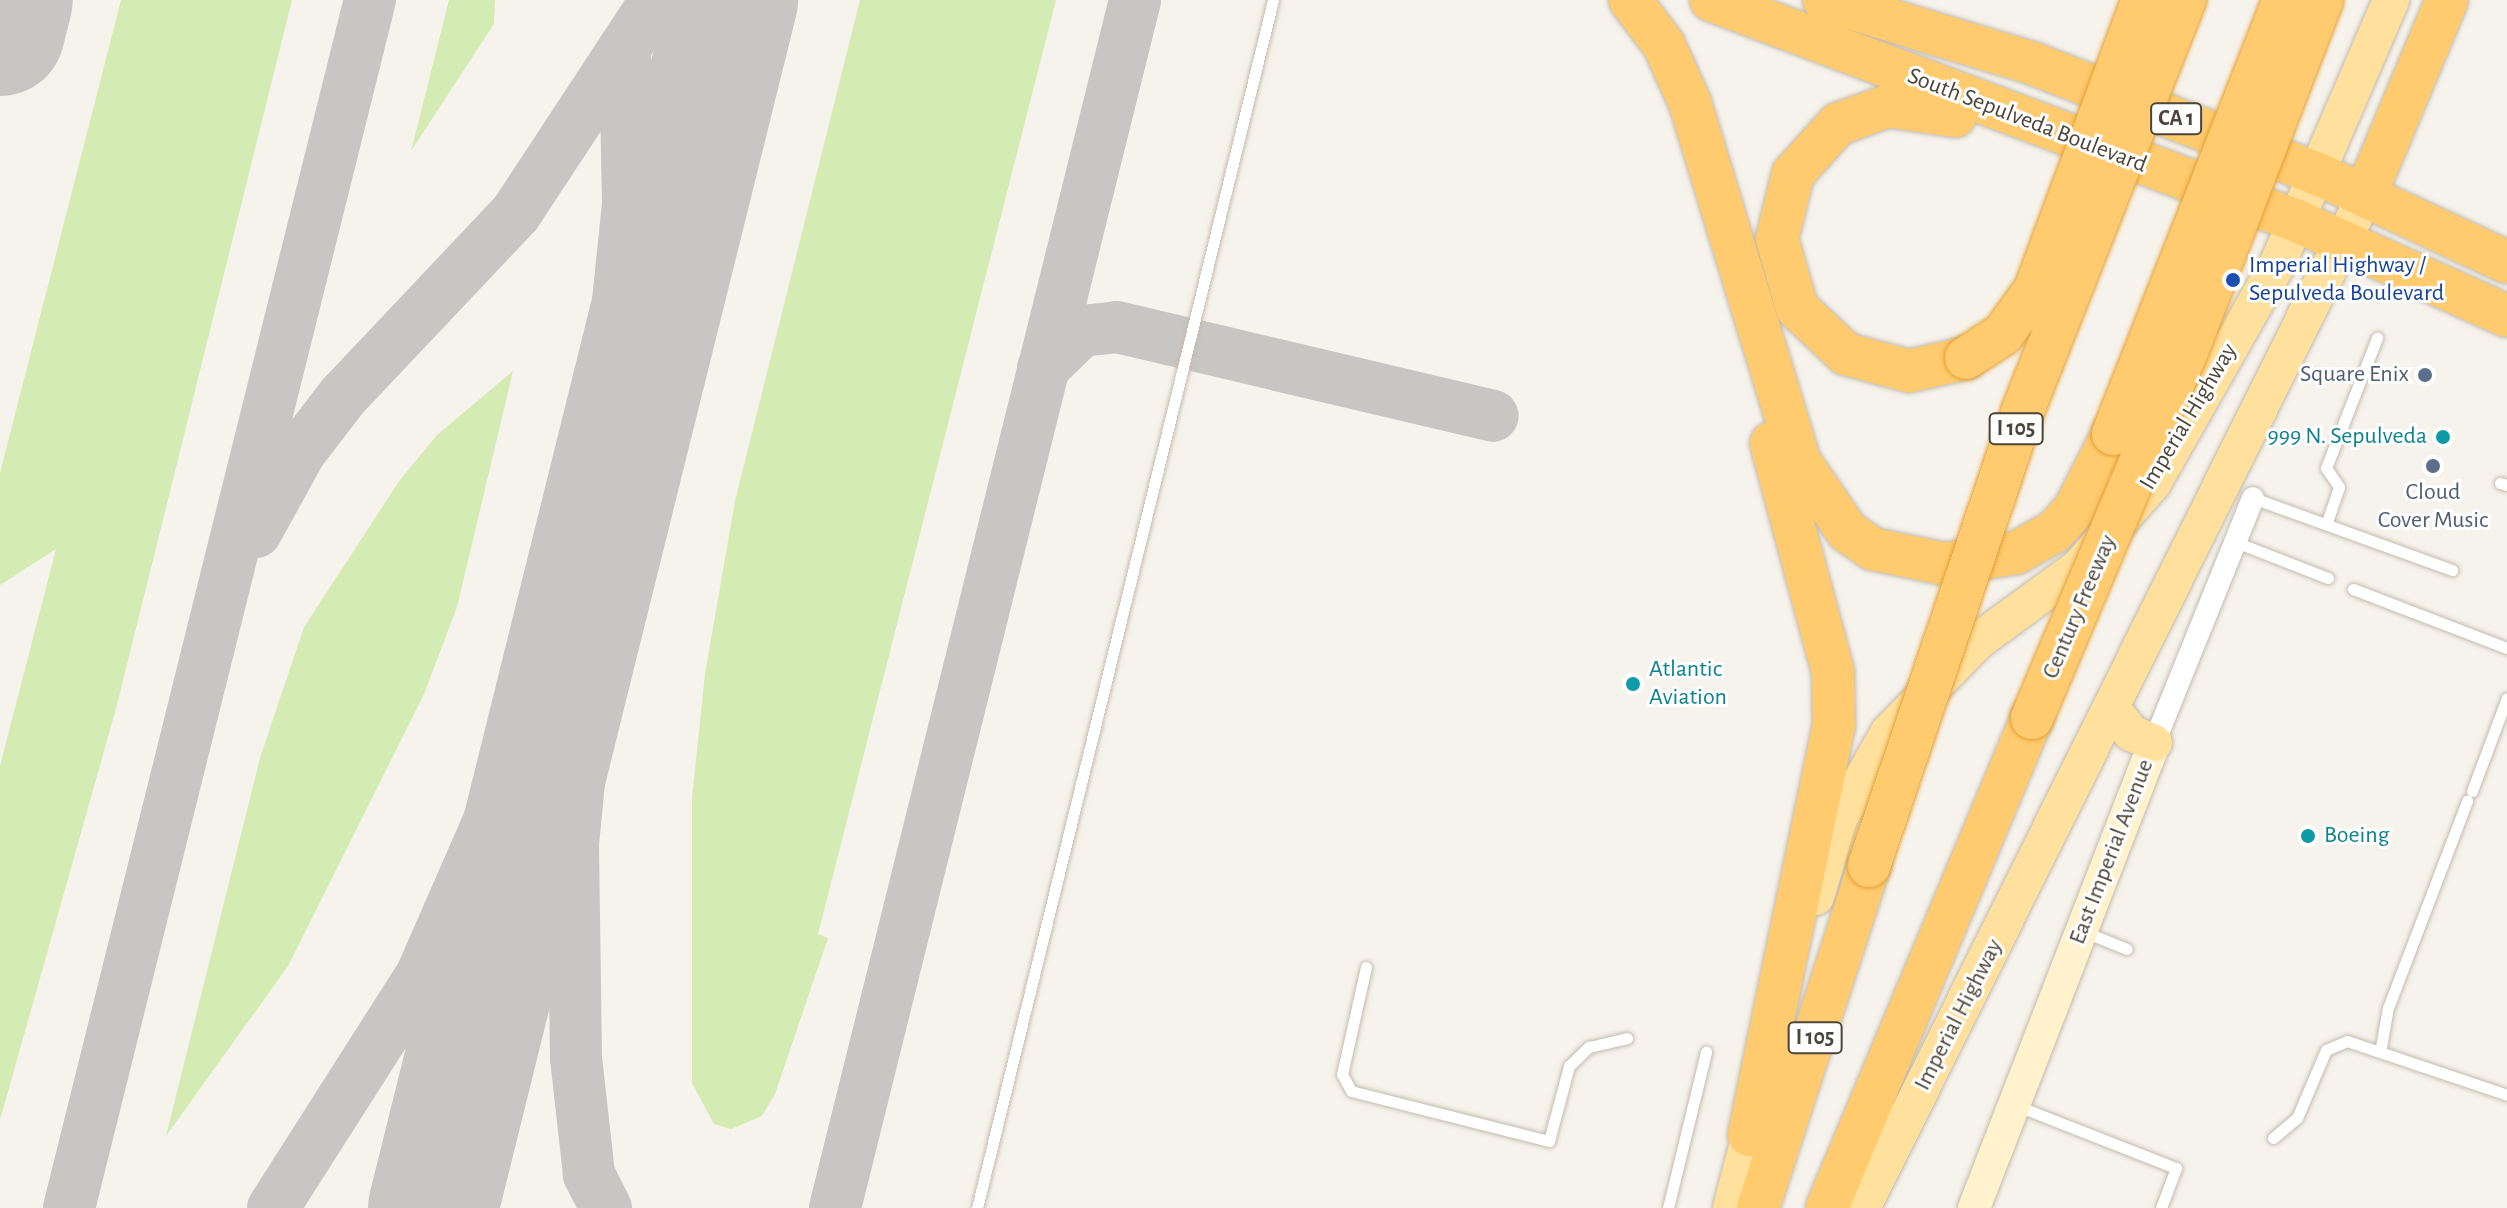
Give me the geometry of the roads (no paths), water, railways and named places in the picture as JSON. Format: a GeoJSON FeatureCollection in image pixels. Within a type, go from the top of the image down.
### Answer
{"type":"FeatureCollection","features":[{"type":"Feature","properties":{"kind":"highway"},"geometry":{"type":"LineString","coordinates":[[1630,0],[1664,45],[1690,103],[1734,263],[1800,462],[1822,503],[1873,549],[1944,564],[2016,553],[2055,531],[2074,510],[2113,434],[2284,0]]}},
{"type":"Feature","properties":{"kind":"highway","name":"South Sepulveda Boulevard"},"geometry":{"type":"LineString","coordinates":[[1711,0],[2297,221],[2343,242]]}},
{"type":"Feature","properties":{"kind":"highway","name":"South Sepulveda Boulevard"},"geometry":{"type":"LineString","coordinates":[[1824,0],[2034,64],[2318,174],[2365,196]]}},
{"type":"Feature","properties":{"kind":"highway"},"geometry":{"type":"LineString","coordinates":[[2059,133],[1921,107],[1871,109],[1822,136],[1787,187],[1777,222],[1780,268],[1815,330],[1846,354],[1883,367],[1922,370],[1966,358],[2003,334],[2035,290],[2143,0]]}},
{"type":"Feature","properties":{"kind":"highway","name":"I 105"},"geometry":{"type":"LineString","coordinates":[[1758,1208],[1869,866],[2022,413],[2185,0]]}},
{"type":"Feature","properties":{"kind":"highway","name":"Century Freeway"},"geometry":{"type":"LineString","coordinates":[[1827,1208],[1905,1008],[2186,354],[2322,0]]}},
{"type":"Feature","properties":{"kind":"highway","name":"Imperial Highway"},"geometry":{"type":"LineString","coordinates":[[2365,196],[2447,0]]}},
{"type":"Feature","properties":{"kind":"highway","name":"CA 1"},"geometry":{"type":"LineString","coordinates":[[2365,196],[2507,262]]}},
{"type":"Feature","properties":{"kind":"highway","name":"CA 1"},"geometry":{"type":"LineString","coordinates":[[2343,242],[2507,316]]}},
{"type":"Feature","properties":{"kind":"highway"},"geometry":{"type":"LineString","coordinates":[[1734,263],[1736,306],[1833,672],[1834,726],[1749,1135]]}},
{"type":"Feature","properties":{"kind":"main road","name":"Imperial Highway"},"geometry":{"type":"LineString","coordinates":[[1731,1208],[1839,819],[1862,771],[1978,641],[2079,567],[2153,483],[2297,221],[2391,0]]}},
{"type":"Feature","properties":{"kind":"main road","name":"Imperial Highway"},"geometry":{"type":"LineString","coordinates":[[1862,1208],[2365,196]]}},
{"type":"Feature","properties":{"kind":"main road"},"geometry":{"type":"LineString","coordinates":[[2111,707],[2121,724],[2154,743]]}},
{"type":"Feature","properties":{"kind":"street","name":"East Imperial Avenue"},"geometry":{"type":"LineString","coordinates":[[1974,1208],[2233,541],[2253,498]]}},
{"type":"Feature","properties":{"kind":"lane"},"geometry":{"type":"LineString","coordinates":[[977,1208],[1273,0]]}},
{"type":"Feature","properties":{"kind":"lane"},"geometry":{"type":"LineString","coordinates":[[2327,522],[2339,487],[2326,468],[2377,338]]}},
{"type":"Feature","properties":{"kind":"lane"},"geometry":{"type":"LineString","coordinates":[[2253,498],[2327,522],[2452,570]]}},
{"type":"Feature","properties":{"kind":"lane"},"geometry":{"type":"LineString","coordinates":[[2233,541],[2328,578]]}},
{"type":"Feature","properties":{"kind":"lane"},"geometry":{"type":"LineString","coordinates":[[2353,589],[2507,648]]}},
{"type":"Feature","properties":{"kind":"lane"},"geometry":{"type":"LineString","coordinates":[[2381,1047],[2388,1008],[2507,698]]}},
{"type":"Feature","properties":{"kind":"lane"},"geometry":{"type":"LineString","coordinates":[[2082,931],[2127,949]]}},
{"type":"Feature","properties":{"kind":"lane"},"geometry":{"type":"LineString","coordinates":[[1366,967],[1342,1074],[1351,1091],[1549,1141],[1569,1066],[1589,1047],[1627,1038]]}},
{"type":"Feature","properties":{"kind":"lane"},"geometry":{"type":"LineString","coordinates":[[2273,1138],[2297,1118],[2326,1050],[2347,1041],[2381,1047],[2507,1095]]}},
{"type":"Feature","properties":{"kind":"lane"},"geometry":{"type":"LineString","coordinates":[[1668,1208],[1706,1052]]}},
{"type":"Feature","properties":{"kind":"lane"},"geometry":{"type":"LineString","coordinates":[[2014,1105],[2176,1168],[2161,1208]]}},
{"type":"Feature","properties":{"kind":"place","name":"Imperial Highway / Sepulveda Boulevard"},"geometry":{"type":"Point","coordinates":[2233,280]}},
{"type":"Feature","properties":{"kind":"place","name":"Square Enix"},"geometry":{"type":"Point","coordinates":[2425,375]}},
{"type":"Feature","properties":{"kind":"place","name":"999 N. Sepulveda"},"geometry":{"type":"Point","coordinates":[2443,437]}},
{"type":"Feature","properties":{"kind":"place","name":"Cloud Cover Music"},"geometry":{"type":"Point","coordinates":[2433,466]}},
{"type":"Feature","properties":{"kind":"place","name":"Atlantic Aviation"},"geometry":{"type":"Point","coordinates":[1633,684]}},
{"type":"Feature","properties":{"kind":"place","name":"Boeing"},"geometry":{"type":"Point","coordinates":[2308,836]}}]}
